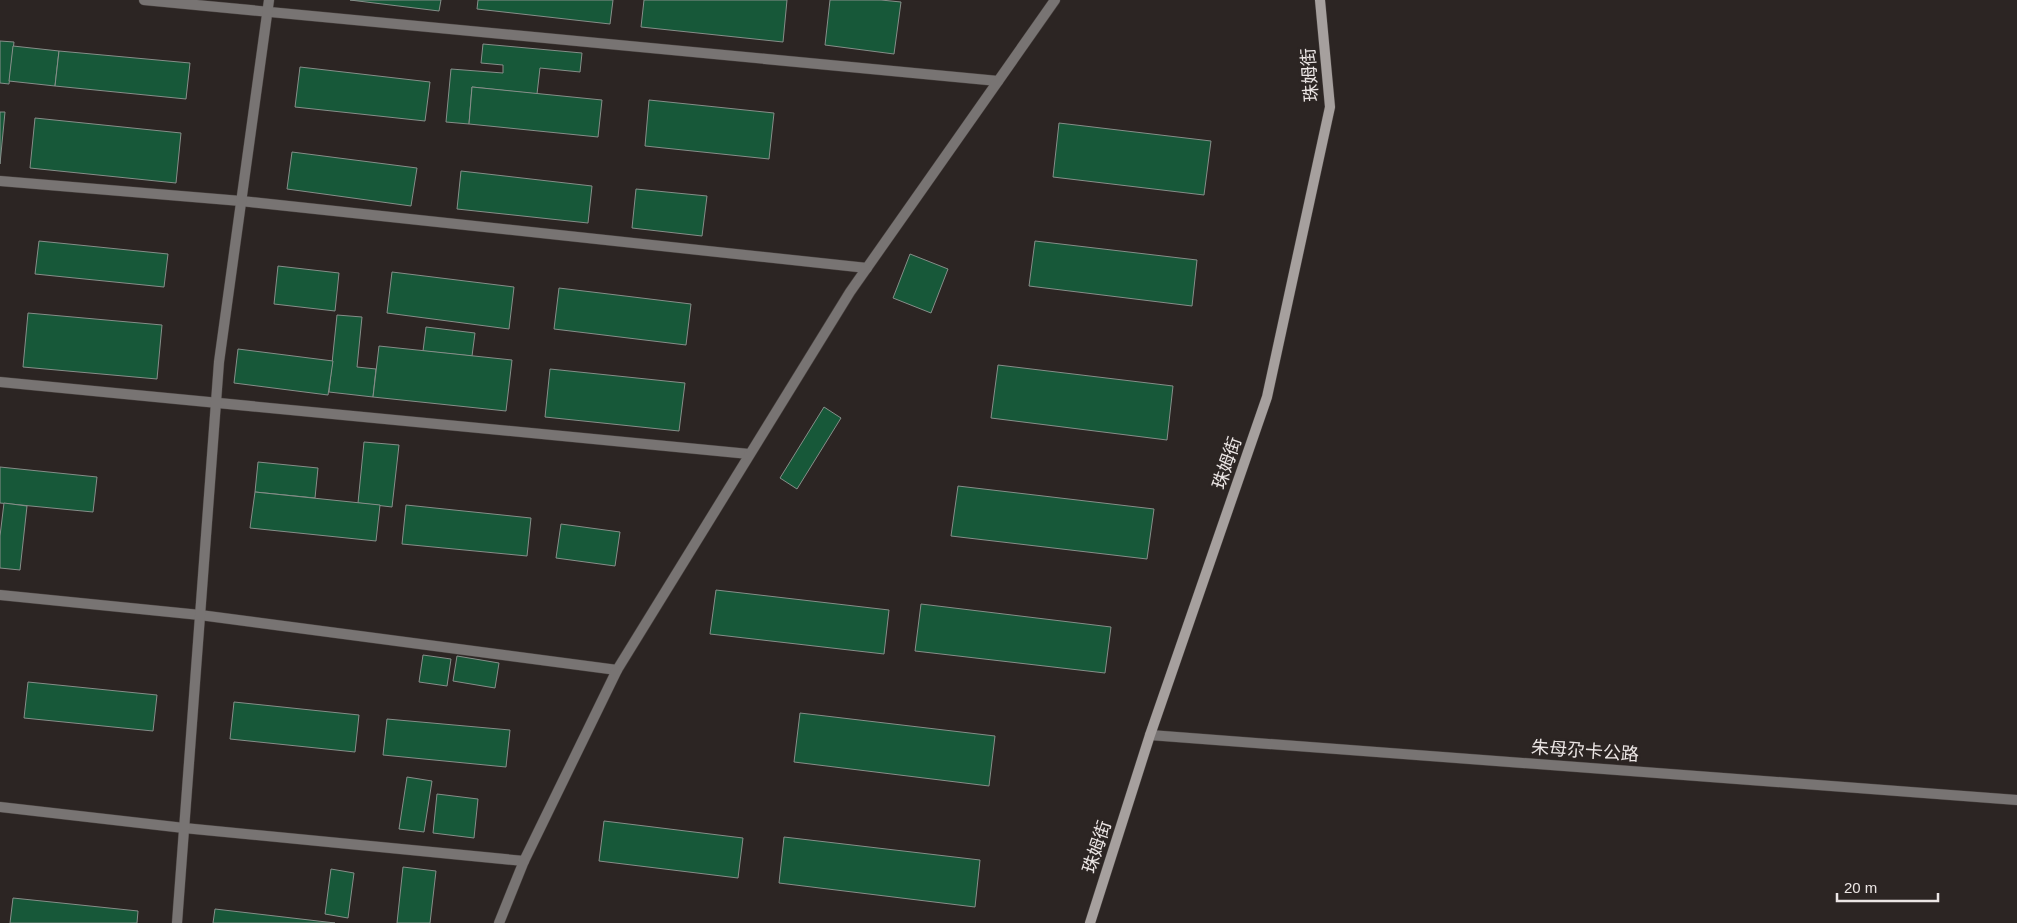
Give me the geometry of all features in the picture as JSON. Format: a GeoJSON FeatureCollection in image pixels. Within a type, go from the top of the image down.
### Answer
{"type":"FeatureCollection","features":[{"type":"Feature","properties":{"kind":"main road","name":"珠姆街"},"geometry":{"type":"LineString","coordinates":[[1090,923],[1150,735],[1267,397],[1330,107],[1320,0]]}},
{"type":"Feature","properties":{"kind":"street"},"geometry":{"type":"LineString","coordinates":[[144,0],[998,81]]}},
{"type":"Feature","properties":{"kind":"street"},"geometry":{"type":"LineString","coordinates":[[176,923],[219,362],[269,0]]}},
{"type":"Feature","properties":{"kind":"street"},"geometry":{"type":"LineString","coordinates":[[499,923],[524,861],[616,670],[850,292],[1055,0]]}},
{"type":"Feature","properties":{"kind":"street"},"geometry":{"type":"LineString","coordinates":[[0,181],[241,200],[866,268]]}},
{"type":"Feature","properties":{"kind":"street"},"geometry":{"type":"LineString","coordinates":[[0,382],[749,454]]}},
{"type":"Feature","properties":{"kind":"street"},"geometry":{"type":"LineString","coordinates":[[0,595],[200,615],[616,670]]}},
{"type":"Feature","properties":{"kind":"street","name":"朱母尕卡公路"},"geometry":{"type":"LineString","coordinates":[[1150,735],[2017,800]]}},
{"type":"Feature","properties":{"kind":"street"},"geometry":{"type":"LineString","coordinates":[[0,807],[184,828],[524,861]]}},
{"type":"Feature","properties":{"kind":"building"},"geometry":{"type":"Polygon","coordinates":[[[350,0],[441,0],[439,11],[350,0]]]}},
{"type":"Feature","properties":{"kind":"building"},"geometry":{"type":"Polygon","coordinates":[[[478,0],[613,0],[610,24],[477,9],[478,0]]]}},
{"type":"Feature","properties":{"kind":"building"},"geometry":{"type":"Polygon","coordinates":[[[644,0],[787,0],[783,42],[641,27],[644,0]]]}},
{"type":"Feature","properties":{"kind":"building"},"geometry":{"type":"Polygon","coordinates":[[[830,0],[901,2],[894,54],[825,45],[830,0]]]}},
{"type":"Feature","properties":{"kind":"building"},"geometry":{"type":"Polygon","coordinates":[[[0,41],[14,42],[9,84],[0,83],[0,41]]]}},
{"type":"Feature","properties":{"kind":"building"},"geometry":{"type":"Polygon","coordinates":[[[483,44],[582,53],[580,72],[540,68],[537,94],[472,87],[469,124],[446,122],[451,69],[503,73],[503,65],[481,63],[483,44]]]}},
{"type":"Feature","properties":{"kind":"building"},"geometry":{"type":"Polygon","coordinates":[[[13,46],[59,51],[55,86],[9,81],[13,46]]]}},
{"type":"Feature","properties":{"kind":"building"},"geometry":{"type":"Polygon","coordinates":[[[59,51],[190,63],[186,99],[55,86],[59,51]]]}},
{"type":"Feature","properties":{"kind":"building"},"geometry":{"type":"Polygon","coordinates":[[[300,67],[430,82],[425,121],[295,107],[300,67]]]}},
{"type":"Feature","properties":{"kind":"building"},"geometry":{"type":"Polygon","coordinates":[[[472,87],[602,100],[598,137],[469,124],[472,87]]]}},
{"type":"Feature","properties":{"kind":"building"},"geometry":{"type":"Polygon","coordinates":[[[649,100],[774,113],[769,159],[645,146],[649,100]]]}},
{"type":"Feature","properties":{"kind":"building"},"geometry":{"type":"Polygon","coordinates":[[[0,112],[5,112],[0,164],[0,112]]]}},
{"type":"Feature","properties":{"kind":"building"},"geometry":{"type":"Polygon","coordinates":[[[35,118],[181,133],[176,183],[30,168],[35,118]]]}},
{"type":"Feature","properties":{"kind":"building"},"geometry":{"type":"Polygon","coordinates":[[[1059,123],[1211,141],[1204,195],[1053,177],[1059,123]]]}},
{"type":"Feature","properties":{"kind":"building"},"geometry":{"type":"Polygon","coordinates":[[[292,152],[417,168],[411,206],[287,189],[292,152]]]}},
{"type":"Feature","properties":{"kind":"building"},"geometry":{"type":"Polygon","coordinates":[[[461,171],[592,186],[588,223],[457,209],[461,171]]]}},
{"type":"Feature","properties":{"kind":"building"},"geometry":{"type":"Polygon","coordinates":[[[636,189],[707,196],[702,236],[632,228],[636,189]]]}},
{"type":"Feature","properties":{"kind":"building"},"geometry":{"type":"Polygon","coordinates":[[[39,241],[168,254],[164,287],[35,274],[39,241]]]}},
{"type":"Feature","properties":{"kind":"building"},"geometry":{"type":"Polygon","coordinates":[[[1035,241],[1197,260],[1192,306],[1029,286],[1035,241]]]}},
{"type":"Feature","properties":{"kind":"building"},"geometry":{"type":"Polygon","coordinates":[[[910,254],[948,269],[931,313],[893,298],[910,254]]]}},
{"type":"Feature","properties":{"kind":"building"},"geometry":{"type":"Polygon","coordinates":[[[278,266],[339,273],[335,311],[274,304],[278,266]]]}},
{"type":"Feature","properties":{"kind":"building"},"geometry":{"type":"Polygon","coordinates":[[[392,272],[514,287],[509,329],[387,313],[392,272]]]}},
{"type":"Feature","properties":{"kind":"building"},"geometry":{"type":"Polygon","coordinates":[[[559,288],[691,304],[686,345],[554,329],[559,288]]]}},
{"type":"Feature","properties":{"kind":"building"},"geometry":{"type":"Polygon","coordinates":[[[28,313],[162,325],[157,379],[23,367],[28,313]]]}},
{"type":"Feature","properties":{"kind":"building"},"geometry":{"type":"Polygon","coordinates":[[[337,315],[362,317],[357,367],[376,369],[373,397],[329,392],[337,315]]]}},
{"type":"Feature","properties":{"kind":"building"},"geometry":{"type":"Polygon","coordinates":[[[426,327],[475,333],[472,356],[423,351],[426,327]]]}},
{"type":"Feature","properties":{"kind":"building"},"geometry":{"type":"Polygon","coordinates":[[[379,346],[512,360],[506,411],[373,397],[379,346]]]}},
{"type":"Feature","properties":{"kind":"building"},"geometry":{"type":"Polygon","coordinates":[[[238,349],[333,361],[328,395],[234,383],[238,349]]]}},
{"type":"Feature","properties":{"kind":"building"},"geometry":{"type":"Polygon","coordinates":[[[998,365],[1173,386],[1167,440],[991,418],[998,365]]]}},
{"type":"Feature","properties":{"kind":"building"},"geometry":{"type":"Polygon","coordinates":[[[550,369],[685,383],[679,431],[545,417],[550,369]]]}},
{"type":"Feature","properties":{"kind":"building"},"geometry":{"type":"Polygon","coordinates":[[[824,407],[841,418],[797,489],[780,478],[824,407]]]}},
{"type":"Feature","properties":{"kind":"building"},"geometry":{"type":"Polygon","coordinates":[[[364,442],[399,445],[392,507],[358,503],[364,442]]]}},
{"type":"Feature","properties":{"kind":"building"},"geometry":{"type":"Polygon","coordinates":[[[258,462],[318,468],[315,498],[255,492],[258,462]]]}},
{"type":"Feature","properties":{"kind":"building"},"geometry":{"type":"Polygon","coordinates":[[[0,467],[97,477],[93,512],[0,503],[0,467]]]}},
{"type":"Feature","properties":{"kind":"building"},"geometry":{"type":"Polygon","coordinates":[[[958,486],[1154,509],[1147,559],[951,536],[958,486]]]}},
{"type":"Feature","properties":{"kind":"building"},"geometry":{"type":"Polygon","coordinates":[[[255,492],[380,505],[376,541],[250,528],[255,492]]]}},
{"type":"Feature","properties":{"kind":"building"},"geometry":{"type":"Polygon","coordinates":[[[4,503],[27,506],[20,570],[0,568],[0,536],[4,503]]]}},
{"type":"Feature","properties":{"kind":"building"},"geometry":{"type":"Polygon","coordinates":[[[406,505],[531,518],[527,556],[402,544],[406,505]]]}},
{"type":"Feature","properties":{"kind":"building"},"geometry":{"type":"Polygon","coordinates":[[[561,524],[620,532],[615,566],[556,558],[561,524]]]}},
{"type":"Feature","properties":{"kind":"building"},"geometry":{"type":"Polygon","coordinates":[[[716,590],[889,610],[884,654],[710,634],[716,590]]]}},
{"type":"Feature","properties":{"kind":"building"},"geometry":{"type":"Polygon","coordinates":[[[921,604],[1111,627],[1105,673],[915,651],[921,604]]]}},
{"type":"Feature","properties":{"kind":"building"},"geometry":{"type":"Polygon","coordinates":[[[423,655],[451,659],[447,686],[419,682],[423,655]]]}},
{"type":"Feature","properties":{"kind":"building"},"geometry":{"type":"Polygon","coordinates":[[[457,656],[499,663],[495,688],[453,681],[457,656]]]}},
{"type":"Feature","properties":{"kind":"building"},"geometry":{"type":"Polygon","coordinates":[[[28,682],[157,695],[153,731],[24,718],[28,682]]]}},
{"type":"Feature","properties":{"kind":"building"},"geometry":{"type":"Polygon","coordinates":[[[234,702],[359,715],[355,752],[230,739],[234,702]]]}},
{"type":"Feature","properties":{"kind":"building"},"geometry":{"type":"Polygon","coordinates":[[[800,713],[995,736],[989,786],[794,762],[800,713]]]}},
{"type":"Feature","properties":{"kind":"building"},"geometry":{"type":"Polygon","coordinates":[[[387,719],[510,730],[506,767],[383,755],[387,719]]]}},
{"type":"Feature","properties":{"kind":"building"},"geometry":{"type":"Polygon","coordinates":[[[407,777],[432,781],[424,832],[399,829],[407,777]]]}},
{"type":"Feature","properties":{"kind":"building"},"geometry":{"type":"Polygon","coordinates":[[[437,794],[478,799],[474,838],[433,833],[437,794]]]}},
{"type":"Feature","properties":{"kind":"building"},"geometry":{"type":"Polygon","coordinates":[[[604,821],[743,838],[738,878],[599,861],[604,821]]]}},
{"type":"Feature","properties":{"kind":"building"},"geometry":{"type":"Polygon","coordinates":[[[784,837],[980,860],[975,907],[779,883],[784,837]]]}},
{"type":"Feature","properties":{"kind":"building"},"geometry":{"type":"Polygon","coordinates":[[[403,867],[436,871],[430,923],[397,923],[403,867]]]}},
{"type":"Feature","properties":{"kind":"building"},"geometry":{"type":"Polygon","coordinates":[[[331,869],[354,873],[348,918],[325,914],[331,869]]]}},
{"type":"Feature","properties":{"kind":"building"},"geometry":{"type":"Polygon","coordinates":[[[13,898],[138,911],[137,923],[10,923],[13,898]]]}},
{"type":"Feature","properties":{"kind":"building"},"geometry":{"type":"Polygon","coordinates":[[[215,909],[335,923],[213,923],[215,909]]]}}]}
